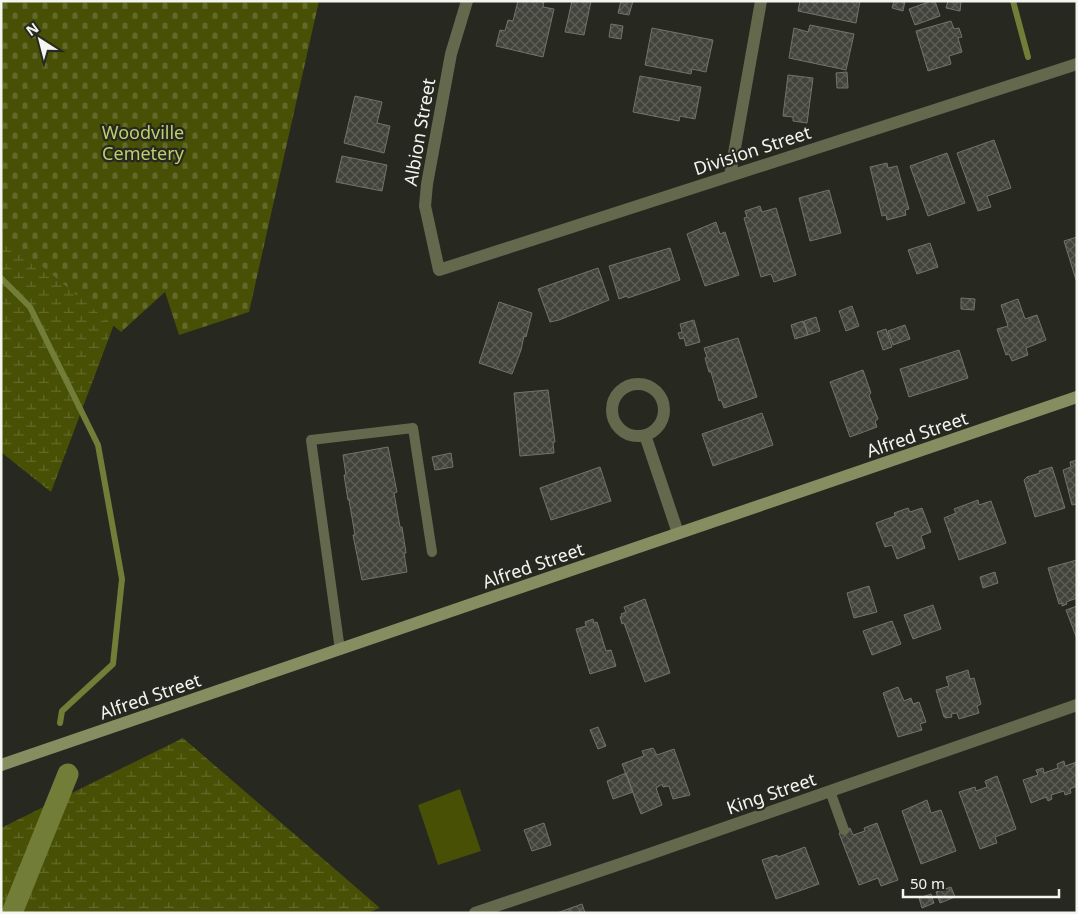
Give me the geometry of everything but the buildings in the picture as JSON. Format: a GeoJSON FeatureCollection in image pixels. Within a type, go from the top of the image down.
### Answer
{"type":"FeatureCollection","features":[{"type":"Feature","properties":{"kind":"main road","name":"Alfred Street"},"geometry":{"type":"LineString","coordinates":[[1,765],[1077,397]]}},
{"type":"Feature","properties":{"kind":"street","name":"Albion Street"},"geometry":{"type":"LineString","coordinates":[[439,270],[425,206],[427,184],[451,54],[467,1]]}},
{"type":"Feature","properties":{"kind":"street"},"geometry":{"type":"LineString","coordinates":[[730,176],[761,1]]}},
{"type":"Feature","properties":{"kind":"street","name":"Division Street"},"geometry":{"type":"LineString","coordinates":[[439,270],[1077,64]]}},
{"type":"Feature","properties":{"kind":"street"},"geometry":{"type":"LineString","coordinates":[[642,384],[651,387],[662,400],[664,408],[660,424],[653,431],[645,435],[637,436],[622,430],[613,416],[614,400],[619,393],[632,385],[642,384]]}},
{"type":"Feature","properties":{"kind":"street"},"geometry":{"type":"LineString","coordinates":[[645,435],[678,533]]}},
{"type":"Feature","properties":{"kind":"street","name":"King Street"},"geometry":{"type":"LineString","coordinates":[[475,913],[1077,705]]}},
{"type":"Feature","properties":{"kind":"lane"},"geometry":{"type":"LineString","coordinates":[[340,650],[311,440],[413,428],[432,552]]}},
{"type":"Feature","properties":{"kind":"lane"},"geometry":{"type":"LineString","coordinates":[[830,791],[844,830]]}},
{"type":"Feature","properties":{"kind":"green space","name":"Woodville Cemetery"},"geometry":{"type":"Polygon","coordinates":[[[1,1],[319,1],[249,312],[179,335],[165,292],[121,332],[1,232],[1,1]]]}},
{"type":"Feature","properties":{"kind":"green space"},"geometry":{"type":"Polygon","coordinates":[[[1,7],[175,162],[51,492],[1,452],[1,7]]]}},
{"type":"Feature","properties":{"kind":"green space"},"geometry":{"type":"Polygon","coordinates":[[[183,738],[380,908],[367,913],[1,913],[1,828],[183,738]]]}},
{"type":"Feature","properties":{"kind":"green space"},"geometry":{"type":"Polygon","coordinates":[[[460,789],[481,851],[438,865],[418,805],[460,789]]]}},
{"type":"Feature","properties":{"kind":"waterway"},"geometry":{"type":"LineString","coordinates":[[1013,1],[1028,57]]}},
{"type":"Feature","properties":{"kind":"waterway"},"geometry":{"type":"LineString","coordinates":[[1,278],[30,307],[98,445],[122,579],[113,664],[62,711],[60,723]]}},
{"type":"Feature","properties":{"kind":"waterway"},"geometry":{"type":"LineString","coordinates":[[12,913],[68,774]]}}]}
